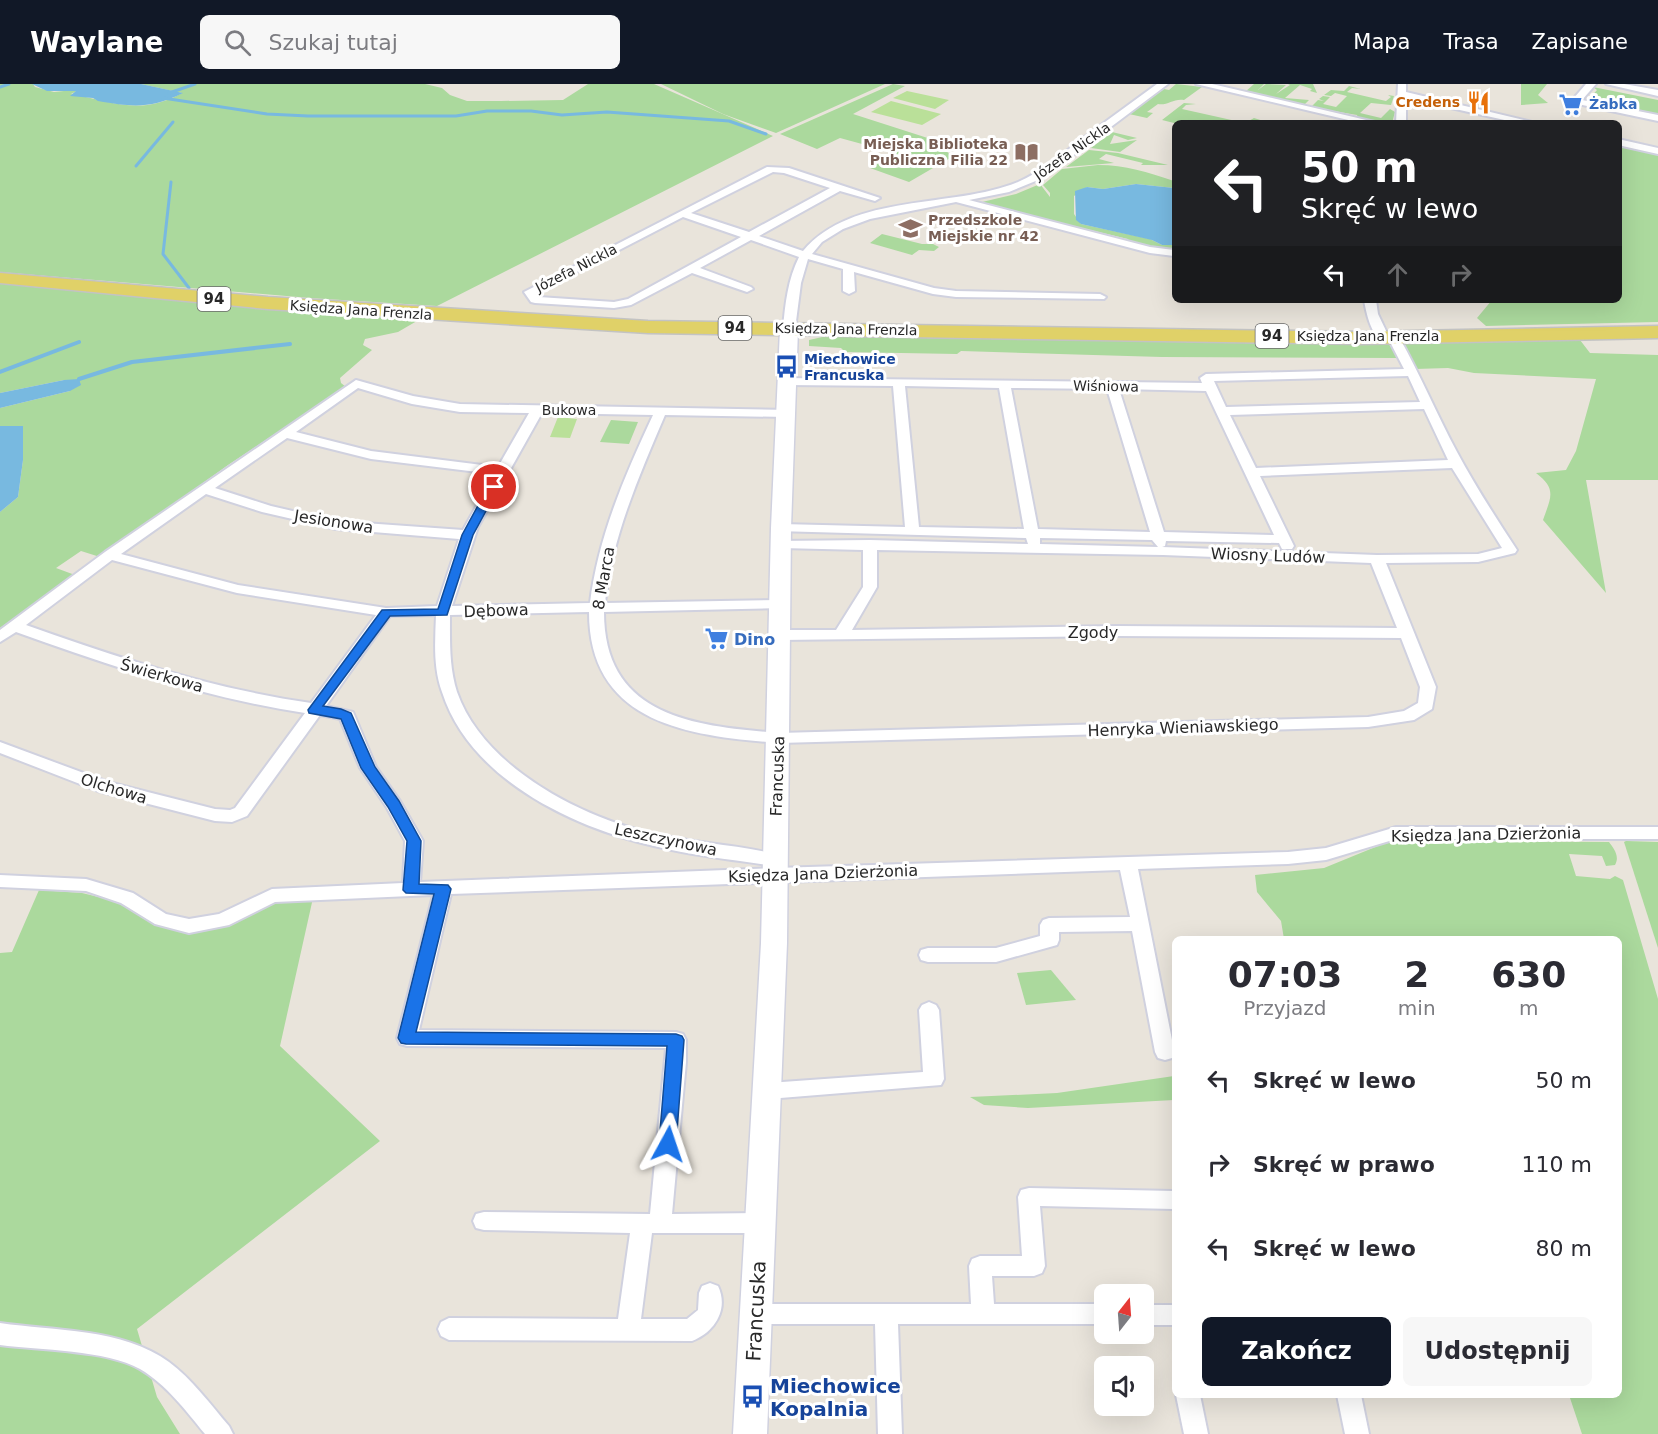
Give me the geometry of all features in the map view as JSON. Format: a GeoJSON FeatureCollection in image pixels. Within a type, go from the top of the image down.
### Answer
{"type":"FeatureCollection","features":[{"type":"Feature","properties":{"kind":"main road","name":"Księdza Jana Frenzla"},"geometry":{"type":"LineString","coordinates":[[0,278],[196,297],[436,315],[648,327],[1388,337],[1658,332]]}},
{"type":"Feature","properties":{"kind":"street","name":"Józefa Nickla"},"geometry":{"type":"LineString","coordinates":[[789,329],[795,280],[805,255],[817,242],[856,220],[890,210],[1003,190],[1039,176],[1163,84]]}},
{"type":"Feature","properties":{"kind":"street"},"geometry":{"type":"LineString","coordinates":[[1200,84],[1361,120]]}},
{"type":"Feature","properties":{"kind":"street"},"geometry":{"type":"LineString","coordinates":[[1590,84],[1576,101],[1658,118]]}},
{"type":"Feature","properties":{"kind":"street"},"geometry":{"type":"LineString","coordinates":[[1610,84],[1658,93]]}},
{"type":"Feature","properties":{"kind":"street"},"geometry":{"type":"LineString","coordinates":[[1401,120],[1402,89],[1520,120]]}},
{"type":"Feature","properties":{"kind":"street"},"geometry":{"type":"LineString","coordinates":[[1622,143],[1658,150]]}},
{"type":"Feature","properties":{"kind":"street","name":"Józefa Nickla"},"geometry":{"type":"LineString","coordinates":[[839,187],[631,302],[614,305],[534,300],[530,292],[771,169],[785,170],[875,198]]}},
{"type":"Feature","properties":{"kind":"street"},"geometry":{"type":"LineString","coordinates":[[953,200],[1053,225],[1101,242],[1120,252]]}},
{"type":"Feature","properties":{"kind":"street"},"geometry":{"type":"LineString","coordinates":[[682,213],[805,255],[910,286],[956,294],[1100,297]]}},
{"type":"Feature","properties":{"kind":"street"},"geometry":{"type":"LineString","coordinates":[[1061,237],[1172,253]]}},
{"type":"Feature","properties":{"kind":"street"},"geometry":{"type":"LineString","coordinates":[[1138,259],[1150,250]]}},
{"type":"Feature","properties":{"kind":"street"},"geometry":{"type":"LineString","coordinates":[[848,267],[849,291]]}},
{"type":"Feature","properties":{"kind":"street"},"geometry":{"type":"LineString","coordinates":[[691,269],[747,289]]}},
{"type":"Feature","properties":{"kind":"street"},"geometry":{"type":"LineString","coordinates":[[1370,303],[1372,314],[1388,337]]}},
{"type":"Feature","properties":{"kind":"street","name":"Francuska"},"geometry":{"type":"LineString","coordinates":[[750,1434],[768,1091],[779,738],[781,536],[789,329]]}},
{"type":"Feature","properties":{"kind":"street","name":"Wiosny Ludów"},"geometry":{"type":"LineString","coordinates":[[781,536],[870,544],[1377,559],[1478,558],[1510,550],[1458,464],[1412,372],[1388,337]]}},
{"type":"Feature","properties":{"kind":"street"},"geometry":{"type":"LineString","coordinates":[[1292,556],[1206,378],[1412,372]]}},
{"type":"Feature","properties":{"kind":"street","name":"Wiśniowa"},"geometry":{"type":"LineString","coordinates":[[786,381],[1210,387]]}},
{"type":"Feature","properties":{"kind":"street"},"geometry":{"type":"LineString","coordinates":[[898,383],[912,531]]}},
{"type":"Feature","properties":{"kind":"street","name":"Bukowa"},"geometry":{"type":"LineString","coordinates":[[285,433],[356,384],[435,405],[460,408],[786,413]]}},
{"type":"Feature","properties":{"kind":"street"},"geometry":{"type":"LineString","coordinates":[[1004,384],[1035,549]]}},
{"type":"Feature","properties":{"kind":"street"},"geometry":{"type":"LineString","coordinates":[[1112,386],[1163,551]]}},
{"type":"Feature","properties":{"kind":"street"},"geometry":{"type":"LineString","coordinates":[[1222,411],[1430,405]]}},
{"type":"Feature","properties":{"kind":"street","name":"Leszczynowa"},"geometry":{"type":"LineString","coordinates":[[538,410],[468,535],[443,613],[440,644],[442,673],[454,705],[474,738],[492,760],[542,796],[616,830],[775,867]]}},
{"type":"Feature","properties":{"kind":"street","name":"8 Marca"},"geometry":{"type":"LineString","coordinates":[[661,410],[615,522],[596,606],[601,658],[610,677],[631,698],[683,724],[714,732],[779,738]]}},
{"type":"Feature","properties":{"kind":"street"},"geometry":{"type":"LineString","coordinates":[[0,637],[110,555],[285,433],[371,455],[502,471]]}},
{"type":"Feature","properties":{"kind":"street"},"geometry":{"type":"LineString","coordinates":[[1252,472],[1458,464]]}},
{"type":"Feature","properties":{"kind":"street","name":"Jesionowa"},"geometry":{"type":"LineString","coordinates":[[204,489],[267,509],[336,525],[468,535]]}},
{"type":"Feature","properties":{"kind":"street","name":"Wiosny Ludów"},"geometry":{"type":"LineString","coordinates":[[781,536],[912,531],[1283,539]]}},
{"type":"Feature","properties":{"kind":"street"},"geometry":{"type":"LineString","coordinates":[[842,633],[870,587],[870,544]]}},
{"type":"Feature","properties":{"kind":"street","name":"Dębowa"},"geometry":{"type":"LineString","coordinates":[[110,555],[237,588],[386,612],[443,613],[596,606],[781,604]]}},
{"type":"Feature","properties":{"kind":"street","name":"Henryka Wieniawskiego"},"geometry":{"type":"LineString","coordinates":[[779,738],[1389,721],[1417,712],[1426,705],[1428,687],[1377,559]]}},
{"type":"Feature","properties":{"kind":"street"},"geometry":{"type":"LineString","coordinates":[[314,710],[386,612]]}},
{"type":"Feature","properties":{"kind":"street","name":"Świerkowa"},"geometry":{"type":"LineString","coordinates":[[14,626],[90,654],[227,694],[341,713],[346,716],[368,768],[394,805],[414,841],[411,890]]}},
{"type":"Feature","properties":{"kind":"street","name":"Zgody"},"geometry":{"type":"LineString","coordinates":[[780,635],[1118,631],[1406,633]]}},
{"type":"Feature","properties":{"kind":"street","name":"Olchowa"},"geometry":{"type":"LineString","coordinates":[[0,747],[104,787],[215,815],[232,816],[241,812],[314,710]]}},
{"type":"Feature","properties":{"kind":"street","name":"Księdza Jana Dzierżonia"},"geometry":{"type":"LineString","coordinates":[[0,880],[86,885],[127,898],[161,919],[189,926],[223,920],[272,897],[443,889],[775,867],[1128,863],[1288,858],[1326,854],[1396,833],[1658,833]]}},
{"type":"Feature","properties":{"kind":"street"},"geometry":{"type":"LineString","coordinates":[[1128,863],[1165,1052]]}},
{"type":"Feature","properties":{"kind":"street"},"geometry":{"type":"LineString","coordinates":[[443,889],[406,1038],[676,1040],[676,1062],[651,1224],[628,1329]]}},
{"type":"Feature","properties":{"kind":"street"},"geometry":{"type":"LineString","coordinates":[[928,955],[996,955],[1050,940],[1049,925],[1140,924]]}},
{"type":"Feature","properties":{"kind":"street"},"geometry":{"type":"LineString","coordinates":[[768,1091],[934,1079],[929,1010]]}},
{"type":"Feature","properties":{"kind":"street"},"geometry":{"type":"LineString","coordinates":[[983,1314],[980,1266],[1034,1266],[1029,1197],[1172,1200]]}},
{"type":"Feature","properties":{"kind":"street"},"geometry":{"type":"LineString","coordinates":[[484,1221],[760,1223]]}},
{"type":"Feature","properties":{"kind":"street"},"geometry":{"type":"LineString","coordinates":[[449,1329],[692,1330],[709,1315],[710,1293]]}},
{"type":"Feature","properties":{"kind":"street"},"geometry":{"type":"LineString","coordinates":[[756,1314],[1094,1314]]}},
{"type":"Feature","properties":{"kind":"street"},"geometry":{"type":"LineString","coordinates":[[886,1314],[890,1434]]}},
{"type":"Feature","properties":{"kind":"street"},"geometry":{"type":"LineString","coordinates":[[1154,1315],[1172,1316]]}},
{"type":"Feature","properties":{"kind":"street"},"geometry":{"type":"LineString","coordinates":[[0,1334],[110,1349],[147,1360],[161,1370],[221,1434]]}},
{"type":"Feature","properties":{"kind":"street"},"geometry":{"type":"LineString","coordinates":[[1189,1398],[1196,1434]]}},
{"type":"Feature","properties":{"kind":"street"},"geometry":{"type":"LineString","coordinates":[[1350,1398],[1357,1434]]}},
{"type":"Feature","properties":{"kind":"green space"},"geometry":{"type":"Polygon","coordinates":[[[0,84],[33,84],[35,87],[54,92],[74,90],[77,91],[71,94],[140,106],[167,100],[182,93],[141,84],[425,84],[442,88],[450,95],[467,101],[501,101],[563,100],[588,84],[654,84],[773,136],[437,306],[310,298],[0,272],[0,84]]]}},
{"type":"Feature","properties":{"kind":"green space"},"geometry":{"type":"Polygon","coordinates":[[[661,84],[885,84],[776,133],[723,114],[661,84]]]}},
{"type":"Feature","properties":{"kind":"green space"},"geometry":{"type":"Polygon","coordinates":[[[893,84],[905,86],[853,114],[937,141],[952,157],[909,182],[870,168],[895,153],[840,138],[817,149],[780,134],[893,84]]]}},
{"type":"Feature","properties":{"kind":"green space"},"geometry":{"type":"Polygon","coordinates":[[[1176,84],[1202,87],[1184,100],[1158,104],[1147,112],[1153,113],[1147,118],[1129,114],[1164,89],[1169,90],[1176,84]]]}},
{"type":"Feature","properties":{"kind":"green space"},"geometry":{"type":"Polygon","coordinates":[[[1254,84],[1264,84],[1258,90],[1266,84],[1286,85],[1276,94],[1290,85],[1288,84],[1313,84],[1317,93],[1300,85],[1285,98],[1309,100],[1304,105],[1245,92],[1254,84]]]}},
{"type":"Feature","properties":{"kind":"green space"},"geometry":{"type":"Polygon","coordinates":[[[1521,84],[1547,84],[1538,95],[1548,103],[1521,105],[1521,84]]]}},
{"type":"Feature","properties":{"kind":"green space"},"geometry":{"type":"Polygon","coordinates":[[[1349,86],[1361,89],[1352,88],[1347,92],[1386,101],[1391,97],[1388,95],[1394,96],[1391,105],[1371,103],[1360,113],[1381,118],[1390,109],[1395,112],[1393,120],[1358,118],[1357,115],[1311,107],[1318,100],[1324,101],[1319,99],[1323,96],[1330,97],[1323,104],[1336,107],[1347,96],[1335,93],[1331,96],[1324,95],[1331,90],[1344,91],[1349,86]]]}},
{"type":"Feature","properties":{"kind":"green space"},"geometry":{"type":"Polygon","coordinates":[[[1593,87],[1658,100],[1658,114],[1588,100],[1597,90],[1593,87]]]}},
{"type":"Feature","properties":{"kind":"green space"},"geometry":{"type":"Polygon","coordinates":[[[907,91],[949,100],[935,109],[893,98],[907,91]]]}},
{"type":"Feature","properties":{"kind":"green space"},"geometry":{"type":"Polygon","coordinates":[[[891,101],[941,114],[922,125],[871,112],[891,101]]]}},
{"type":"Feature","properties":{"kind":"green space"},"geometry":{"type":"Polygon","coordinates":[[[1184,103],[1196,104],[1186,105],[1182,109],[1232,120],[1172,120],[1172,122],[1162,120],[1184,103]]]}},
{"type":"Feature","properties":{"kind":"green space"},"geometry":{"type":"Polygon","coordinates":[[[1112,132],[1137,138],[1128,140],[1114,135],[1110,144],[1137,140],[1120,152],[1091,148],[1112,132]]]}},
{"type":"Feature","properties":{"kind":"green space"},"geometry":{"type":"Polygon","coordinates":[[[1622,145],[1658,152],[1658,322],[1486,326],[1477,318],[1490,303],[1622,303],[1622,145]]]}},
{"type":"Feature","properties":{"kind":"green space"},"geometry":{"type":"Polygon","coordinates":[[[1089,150],[1118,153],[1168,165],[1141,165],[1143,163],[1106,154],[1099,159],[1114,163],[1066,167],[1089,150]]]}},
{"type":"Feature","properties":{"kind":"green space"},"geometry":{"type":"Polygon","coordinates":[[[1108,165],[1172,180],[1172,188],[1136,184],[1103,189],[1087,187],[1074,196],[1074,214],[1081,224],[1150,239],[1162,245],[1172,245],[1172,251],[1129,242],[1128,239],[981,204],[1040,184],[1050,197],[1050,193],[1043,185],[1062,169],[1108,165]]]}},
{"type":"Feature","properties":{"kind":"green space"},"geometry":{"type":"Polygon","coordinates":[[[882,234],[939,247],[934,251],[919,250],[912,255],[870,243],[882,234]]]}},
{"type":"Feature","properties":{"kind":"green space"},"geometry":{"type":"Polygon","coordinates":[[[0,281],[422,318],[398,332],[365,339],[363,345],[372,350],[340,378],[341,383],[346,387],[228,465],[100,557],[81,551],[56,568],[75,575],[0,628],[0,512],[18,497],[23,460],[23,426],[0,426],[0,408],[70,391],[64,380],[0,393],[0,281]]]}},
{"type":"Feature","properties":{"kind":"green space"},"geometry":{"type":"Polygon","coordinates":[[[881,334],[1372,342],[1392,345],[1399,358],[1162,357],[961,351],[957,354],[845,352],[841,348],[809,346],[809,340],[827,336],[881,334]]]}},
{"type":"Feature","properties":{"kind":"green space"},"geometry":{"type":"Polygon","coordinates":[[[1580,340],[1590,353],[1658,355],[1658,480],[1586,480],[1606,593],[1543,520],[1550,499],[1550,489],[1536,473],[1566,470],[1576,451],[1596,379],[1474,373],[1448,368],[1415,369],[1403,344],[1580,340]]]}},
{"type":"Feature","properties":{"kind":"green space"},"geometry":{"type":"Polygon","coordinates":[[[558,417],[577,419],[570,438],[550,437],[558,417]]]}},
{"type":"Feature","properties":{"kind":"green space"},"geometry":{"type":"Polygon","coordinates":[[[611,420],[638,422],[629,444],[600,442],[611,420]]]}},
{"type":"Feature","properties":{"kind":"green space"},"geometry":{"type":"Polygon","coordinates":[[[1390,841],[1609,842],[1616,853],[1615,865],[1606,866],[1602,856],[1569,854],[1576,876],[1610,879],[1615,876],[1623,880],[1658,999],[1658,1434],[1582,1434],[1570,1398],[1622,1398],[1622,936],[1284,936],[1281,921],[1257,892],[1255,875],[1324,868],[1390,841]]]}},
{"type":"Feature","properties":{"kind":"green space"},"geometry":{"type":"Polygon","coordinates":[[[1624,842],[1658,842],[1658,948],[1624,842]]]}},
{"type":"Feature","properties":{"kind":"green space"},"geometry":{"type":"Polygon","coordinates":[[[39,890],[82,893],[119,902],[167,928],[206,931],[237,920],[271,901],[313,898],[280,1046],[380,1141],[137,1329],[157,1397],[180,1434],[0,1434],[0,953],[12,952],[39,890]]]}},
{"type":"Feature","properties":{"kind":"green space"},"geometry":{"type":"Polygon","coordinates":[[[1051,970],[1076,1000],[1026,1005],[1017,973],[1051,970]]]}},
{"type":"Feature","properties":{"kind":"green space"},"geometry":{"type":"Polygon","coordinates":[[[1172,1076],[1172,1100],[1028,1108],[984,1105],[970,1097],[1057,1093],[1172,1076]]]}},
{"type":"Feature","properties":{"kind":"water"},"geometry":{"type":"Polygon","coordinates":[[[32,84],[141,84],[183,93],[151,104],[121,105],[93,98],[70,96],[76,91],[47,91],[32,84]]]}},
{"type":"Feature","properties":{"kind":"water"},"geometry":{"type":"Polygon","coordinates":[[[1136,184],[1172,188],[1172,245],[1162,245],[1152,240],[1081,224],[1076,220],[1075,191],[1087,187],[1103,189],[1136,184]]]}},
{"type":"Feature","properties":{"kind":"water"},"geometry":{"type":"Polygon","coordinates":[[[79,379],[81,385],[70,391],[0,408],[0,393],[79,379]]]}},
{"type":"Feature","properties":{"kind":"water"},"geometry":{"type":"Polygon","coordinates":[[[0,426],[23,426],[23,460],[18,497],[0,512],[0,426]]]}},
{"type":"Feature","properties":{"kind":"waterway"},"geometry":{"type":"LineString","coordinates":[[0,87],[9,84]]}},
{"type":"Feature","properties":{"kind":"waterway"},"geometry":{"type":"LineString","coordinates":[[169,93],[195,84]]}},
{"type":"Feature","properties":{"kind":"waterway"},"geometry":{"type":"LineString","coordinates":[[163,98],[267,114],[308,116],[456,116],[487,111],[531,111],[562,115],[607,112],[729,121],[766,134]]}},
{"type":"Feature","properties":{"kind":"waterway"},"geometry":{"type":"LineString","coordinates":[[136,166],[173,122]]}},
{"type":"Feature","properties":{"kind":"waterway"},"geometry":{"type":"LineString","coordinates":[[171,182],[163,254],[189,288]]}},
{"type":"Feature","properties":{"kind":"waterway"},"geometry":{"type":"LineString","coordinates":[[0,372],[79,342]]}},
{"type":"Feature","properties":{"kind":"waterway"},"geometry":{"type":"LineString","coordinates":[[79,379],[132,362],[290,344]]}},
{"type":"Feature","properties":{"kind":"place","name":"Credens"},"geometry":{"type":"Point","coordinates":[1478,102]}},
{"type":"Feature","properties":{"kind":"place","name":"Żabka"},"geometry":{"type":"Point","coordinates":[1571,104]}},
{"type":"Feature","properties":{"kind":"place","name":"Miejska Biblioteka Publiczna Filia 22"},"geometry":{"type":"Point","coordinates":[1026,152]}},
{"type":"Feature","properties":{"kind":"place","name":"Przedszkole Miejskie nr 42"},"geometry":{"type":"Point","coordinates":[910,228]}},
{"type":"Feature","properties":{"kind":"place","name":"Miechowice Francuska"},"geometry":{"type":"Point","coordinates":[786,367]}},
{"type":"Feature","properties":{"kind":"place","name":"Dino"},"geometry":{"type":"Point","coordinates":[716,639]}},
{"type":"Feature","properties":{"kind":"place","name":"Miechowice Kopalnia"},"geometry":{"type":"Point","coordinates":[752,1397]}},
{"type":"Feature","properties":{"kind":"route"},"geometry":{"type":"LineString","coordinates":[[494,487],[468,535],[443,613],[386,612],[314,710],[341,713],[346,716],[368,768],[394,805],[414,841],[411,890],[443,889],[406,1038],[676,1040],[668,1144]]}}]}
